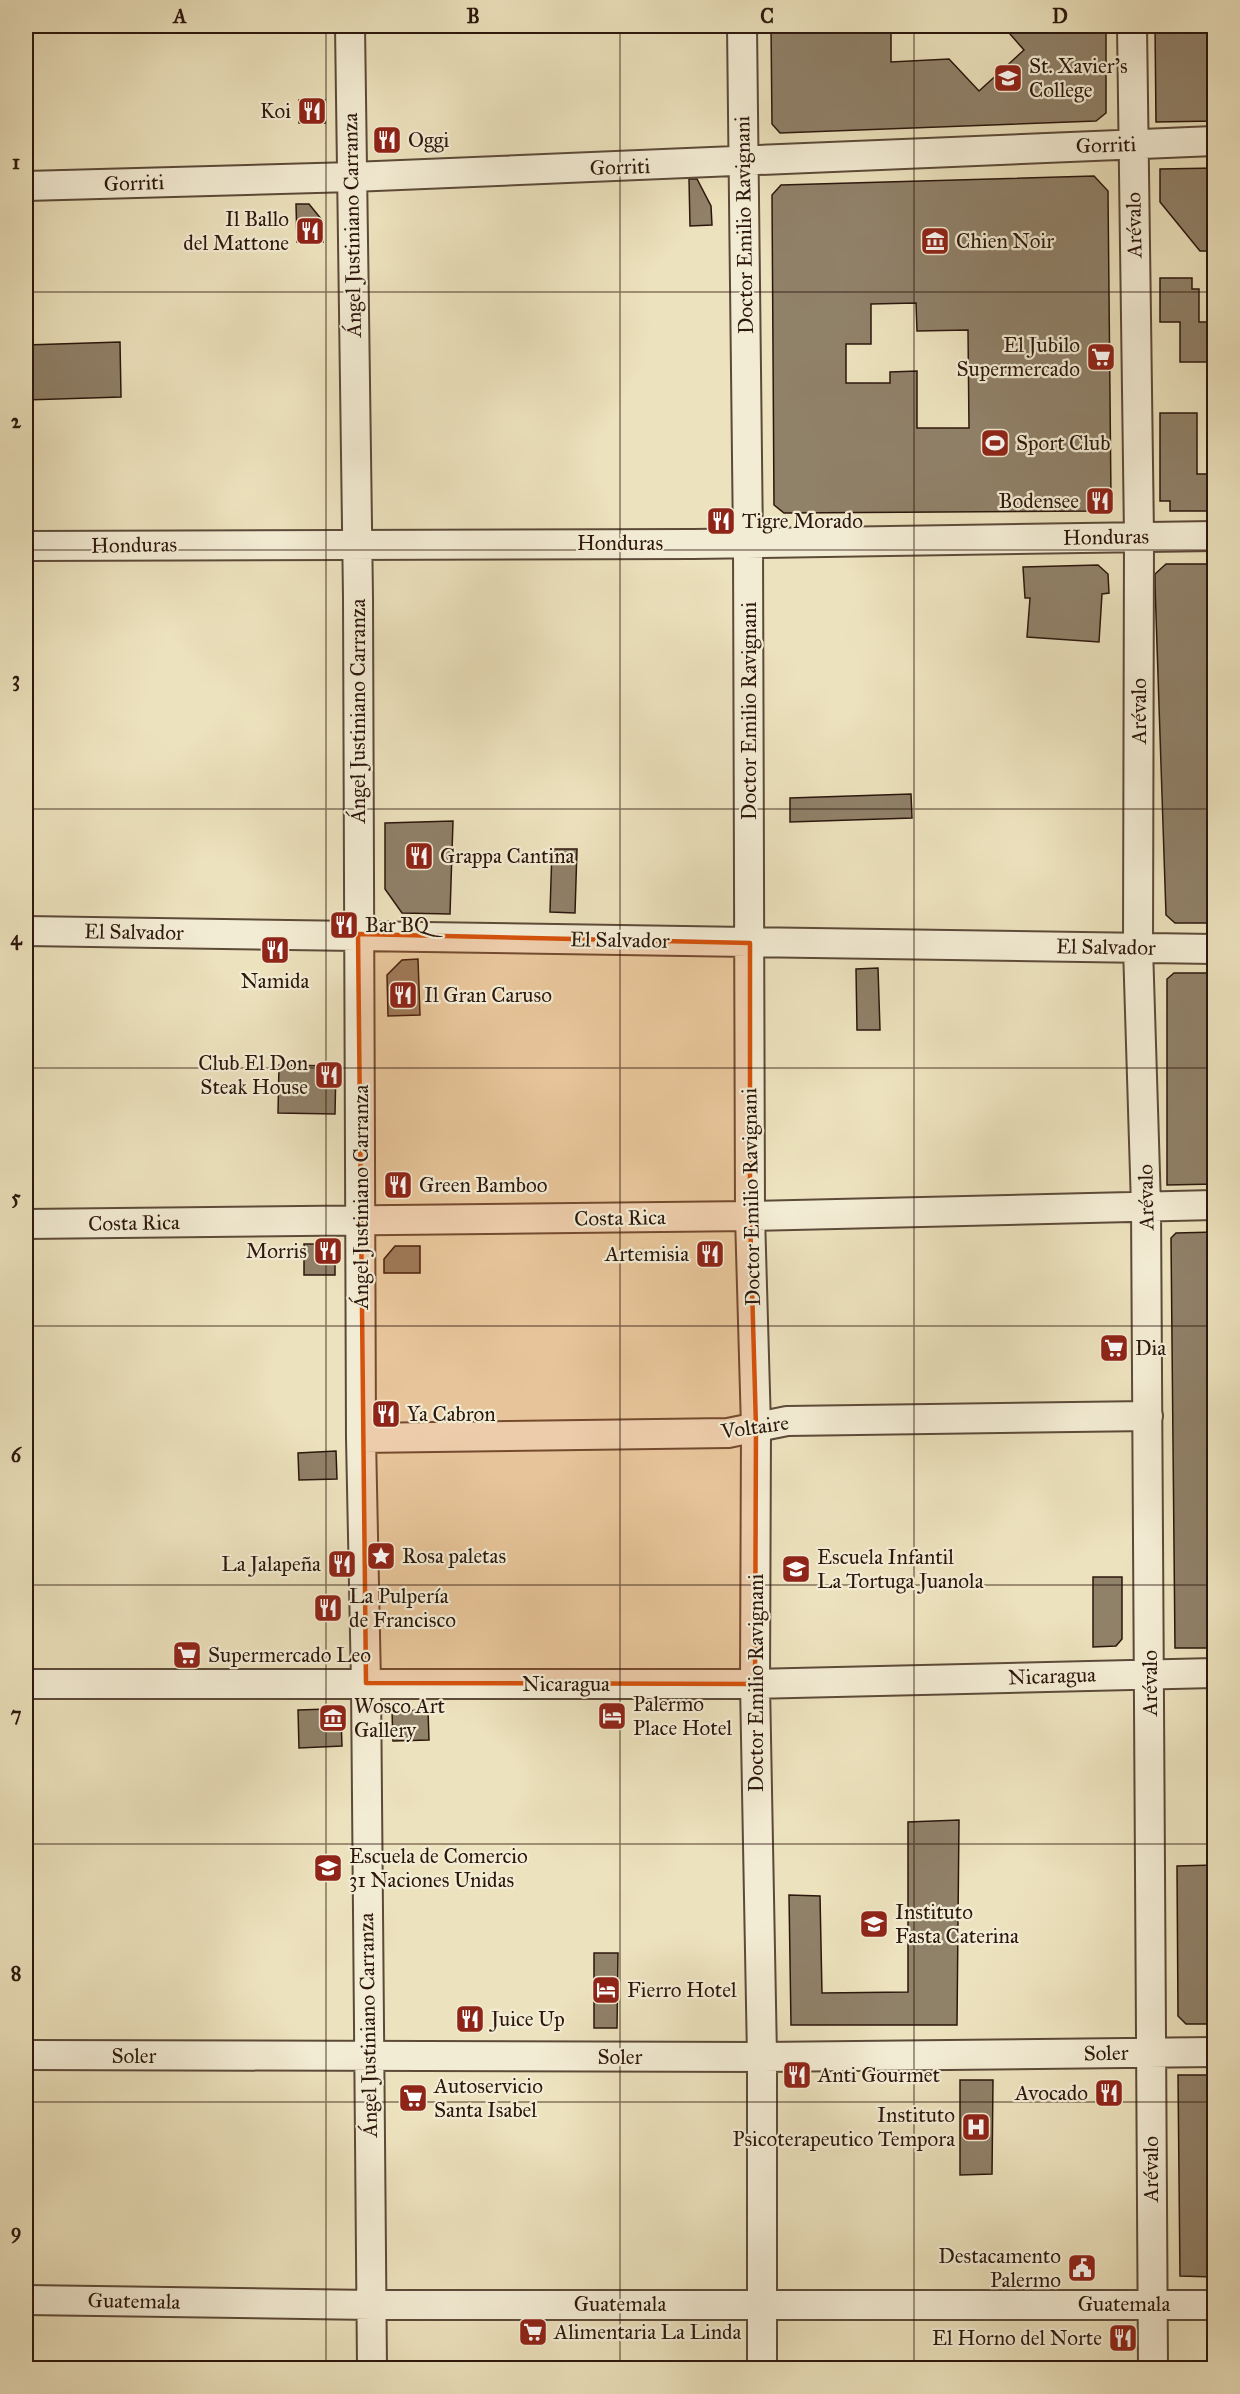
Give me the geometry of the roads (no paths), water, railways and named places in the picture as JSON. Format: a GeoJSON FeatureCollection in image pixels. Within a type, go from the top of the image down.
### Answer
{"type":"FeatureCollection","features":[{"type":"Feature","properties":{"kind":"street","name":"Ángel Justiniano Carranza"},"geometry":{"type":"LineString","coordinates":[[350,26],[362,1221],[361,1438],[366,1683],[372,2368]]}},
{"type":"Feature","properties":{"kind":"street","name":"Doctor Emilio Ravignani"},"geometry":{"type":"LineString","coordinates":[[742,26],[748,543],[750,1216],[756,1427],[755,1684],[762,2057],[762,2368]]}},
{"type":"Feature","properties":{"kind":"street","name":"Arévalo"},"geometry":{"type":"LineString","coordinates":[[1132,26],[1139,536],[1138,947],[1146,1206],[1148,1416],[1153,2368]]}},
{"type":"Feature","properties":{"kind":"street","name":"Gorriti"},"geometry":{"type":"LineString","coordinates":[[26,186],[352,177],[1215,141]]}},
{"type":"Feature","properties":{"kind":"street","name":"Honduras"},"geometry":{"type":"LineString","coordinates":[[26,546],[748,543],[1139,536],[1215,537]]}},
{"type":"Feature","properties":{"kind":"street","name":"El Salvador"},"geometry":{"type":"LineString","coordinates":[[26,931],[358,934],[750,943],[1215,949]]}},
{"type":"Feature","properties":{"kind":"street","name":"Costa Rica"},"geometry":{"type":"LineString","coordinates":[[26,1224],[750,1216],[1215,1205]]}},
{"type":"Feature","properties":{"kind":"street","name":"Voltaire"},"geometry":{"type":"LineString","coordinates":[[361,1438],[728,1433],[787,1421],[1148,1416]]}},
{"type":"Feature","properties":{"kind":"street","name":"Nicaragua"},"geometry":{"type":"LineString","coordinates":[[26,1684],[755,1684],[1215,1673]]}},
{"type":"Feature","properties":{"kind":"street","name":"Soler"},"geometry":{"type":"LineString","coordinates":[[26,2055],[762,2057],[1215,2052]]}},
{"type":"Feature","properties":{"kind":"street","name":"Guatemala"},"geometry":{"type":"LineString","coordinates":[[26,2300],[372,2305],[761,2303],[1215,2305]]}},
{"type":"Feature","properties":{"kind":"place","name":"St. Xavier's College"},"geometry":{"type":"Point","coordinates":[1008,78]}},
{"type":"Feature","properties":{"kind":"place","name":"Koi"},"geometry":{"type":"Point","coordinates":[312,111]}},
{"type":"Feature","properties":{"kind":"place","name":"Oggi"},"geometry":{"type":"Point","coordinates":[387,140]}},
{"type":"Feature","properties":{"kind":"place","name":"Il Ballo del Mattone"},"geometry":{"type":"Point","coordinates":[310,231]}},
{"type":"Feature","properties":{"kind":"place","name":"Chien Noir"},"geometry":{"type":"Point","coordinates":[935,241]}},
{"type":"Feature","properties":{"kind":"place","name":"El Jubilo Supermercado"},"geometry":{"type":"Point","coordinates":[1101,357]}},
{"type":"Feature","properties":{"kind":"place","name":"Sport Club"},"geometry":{"type":"Point","coordinates":[995,443]}},
{"type":"Feature","properties":{"kind":"place","name":"Bodensee"},"geometry":{"type":"Point","coordinates":[1100,501]}},
{"type":"Feature","properties":{"kind":"place","name":"Tigre Morado"},"geometry":{"type":"Point","coordinates":[721,521]}},
{"type":"Feature","properties":{"kind":"place","name":"Grappa Cantina"},"geometry":{"type":"Point","coordinates":[419,856]}},
{"type":"Feature","properties":{"kind":"place","name":"Bar BQ"},"geometry":{"type":"Point","coordinates":[344,925]}},
{"type":"Feature","properties":{"kind":"place","name":"Namida"},"geometry":{"type":"Point","coordinates":[275,950]}},
{"type":"Feature","properties":{"kind":"place","name":"Il Gran Caruso"},"geometry":{"type":"Point","coordinates":[403,995]}},
{"type":"Feature","properties":{"kind":"place","name":"Club El Don Steak House"},"geometry":{"type":"Point","coordinates":[329,1075]}},
{"type":"Feature","properties":{"kind":"place","name":"Green Bamboo"},"geometry":{"type":"Point","coordinates":[398,1185]}},
{"type":"Feature","properties":{"kind":"place","name":"Morris"},"geometry":{"type":"Point","coordinates":[328,1251]}},
{"type":"Feature","properties":{"kind":"place","name":"Artemisia"},"geometry":{"type":"Point","coordinates":[710,1254]}},
{"type":"Feature","properties":{"kind":"place","name":"Dia"},"geometry":{"type":"Point","coordinates":[1114,1348]}},
{"type":"Feature","properties":{"kind":"place","name":"Ya Cabron"},"geometry":{"type":"Point","coordinates":[386,1414]}},
{"type":"Feature","properties":{"kind":"place","name":"Rosa paletas"},"geometry":{"type":"Point","coordinates":[381,1556]}},
{"type":"Feature","properties":{"kind":"place","name":"La Jalapeña"},"geometry":{"type":"Point","coordinates":[342,1564]}},
{"type":"Feature","properties":{"kind":"place","name":"Escuela Infantil La Tortuga Juanola"},"geometry":{"type":"Point","coordinates":[796,1569]}},
{"type":"Feature","properties":{"kind":"place","name":"La Pulpería de Francisco"},"geometry":{"type":"Point","coordinates":[328,1608]}},
{"type":"Feature","properties":{"kind":"place","name":"Supermercado Leo"},"geometry":{"type":"Point","coordinates":[187,1655]}},
{"type":"Feature","properties":{"kind":"place","name":"Palermo Place Hotel"},"geometry":{"type":"Point","coordinates":[612,1716]}},
{"type":"Feature","properties":{"kind":"place","name":"Wosco Art Gallery"},"geometry":{"type":"Point","coordinates":[333,1718]}},
{"type":"Feature","properties":{"kind":"place","name":"Escuela de Comercio 31 Naciones Unidas"},"geometry":{"type":"Point","coordinates":[328,1868]}},
{"type":"Feature","properties":{"kind":"place","name":"Instituto Fasta Caterina"},"geometry":{"type":"Point","coordinates":[874,1924]}},
{"type":"Feature","properties":{"kind":"place","name":"Fierro Hotel"},"geometry":{"type":"Point","coordinates":[606,1990]}},
{"type":"Feature","properties":{"kind":"place","name":"Juice Up"},"geometry":{"type":"Point","coordinates":[470,2019]}},
{"type":"Feature","properties":{"kind":"place","name":"Anti Gourmet"},"geometry":{"type":"Point","coordinates":[797,2075]}},
{"type":"Feature","properties":{"kind":"place","name":"Avocado"},"geometry":{"type":"Point","coordinates":[1109,2093]}},
{"type":"Feature","properties":{"kind":"place","name":"Autoservicio Santa Isabel"},"geometry":{"type":"Point","coordinates":[413,2098]}},
{"type":"Feature","properties":{"kind":"place","name":"Instituto Psicoterapeutico Tempora"},"geometry":{"type":"Point","coordinates":[976,2127]}},
{"type":"Feature","properties":{"kind":"place","name":"Destacamento Palermo"},"geometry":{"type":"Point","coordinates":[1082,2268]}},
{"type":"Feature","properties":{"kind":"place","name":"Alimentaria La Linda"},"geometry":{"type":"Point","coordinates":[533,2332]}},
{"type":"Feature","properties":{"kind":"place","name":"El Horno del Norte"},"geometry":{"type":"Point","coordinates":[1123,2338]}}]}
